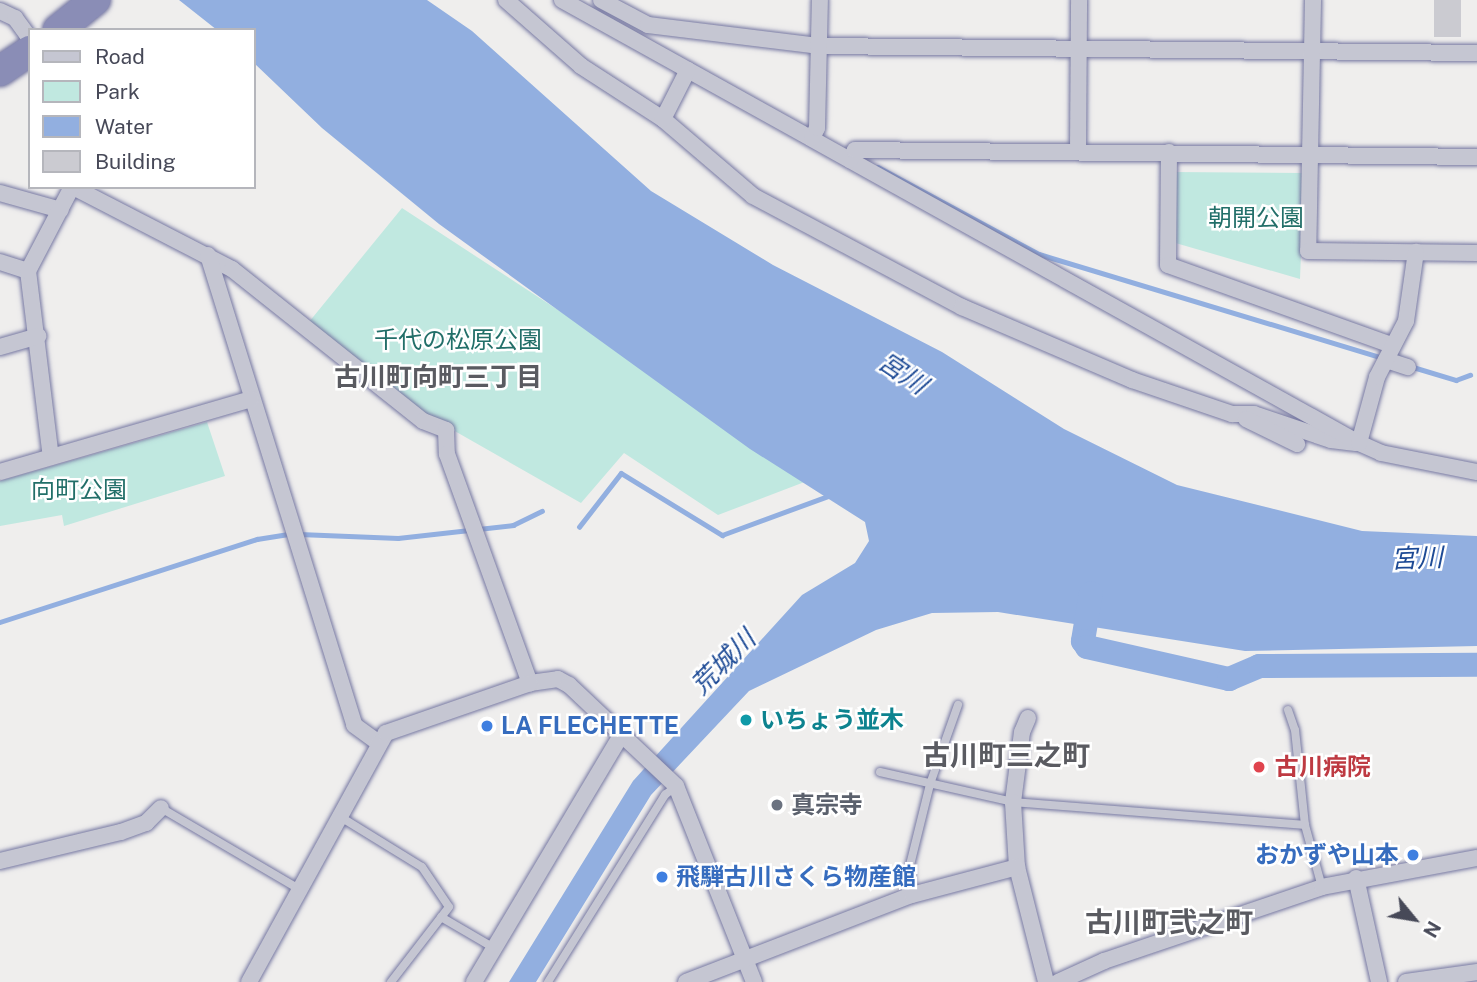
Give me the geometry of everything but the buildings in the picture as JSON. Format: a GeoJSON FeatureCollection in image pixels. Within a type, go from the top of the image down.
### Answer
{"type":"FeatureCollection","features":[{"type":"Feature","properties":{"kind":"highway"},"geometry":{"type":"LineString","coordinates":[[60,28],[95,0]]}},
{"type":"Feature","properties":{"kind":"highway"},"geometry":{"type":"LineString","coordinates":[[0,71],[28,52]]}},
{"type":"Feature","properties":{"kind":"street"},"geometry":{"type":"LineString","coordinates":[[506,0],[581,66],[663,119],[753,196],[949,300],[1082,360],[1232,414],[1297,444]]}},
{"type":"Feature","properties":{"kind":"street"},"geometry":{"type":"LineString","coordinates":[[601,0],[648,26],[820,46],[1477,52]]}},
{"type":"Feature","properties":{"kind":"street"},"geometry":{"type":"LineString","coordinates":[[814,134],[820,0]]}},
{"type":"Feature","properties":{"kind":"street"},"geometry":{"type":"LineString","coordinates":[[1078,152],[1079,0]]}},
{"type":"Feature","properties":{"kind":"street"},"geometry":{"type":"LineString","coordinates":[[1313,0],[1308,251],[1477,253]]}},
{"type":"Feature","properties":{"kind":"street"},"geometry":{"type":"LineString","coordinates":[[565,1],[688,70],[852,155],[1359,443],[1381,453],[1477,472]]}},
{"type":"Feature","properties":{"kind":"street"},"geometry":{"type":"LineString","coordinates":[[0,11],[15,18],[28,36]]}},
{"type":"Feature","properties":{"kind":"street"},"geometry":{"type":"LineString","coordinates":[[663,119],[688,70]]}},
{"type":"Feature","properties":{"kind":"street"},"geometry":{"type":"LineString","coordinates":[[852,155],[1169,152],[1477,157]]}},
{"type":"Feature","properties":{"kind":"street"},"geometry":{"type":"LineString","coordinates":[[1169,152],[1168,265],[1389,352],[1408,367]]}},
{"type":"Feature","properties":{"kind":"street"},"geometry":{"type":"LineString","coordinates":[[51,457],[28,271],[72,189]]}},
{"type":"Feature","properties":{"kind":"street"},"geometry":{"type":"LineString","coordinates":[[77,189],[233,269],[423,421],[446,430],[447,454],[530,683]]}},
{"type":"Feature","properties":{"kind":"street"},"geometry":{"type":"LineString","coordinates":[[0,193],[61,210]]}},
{"type":"Feature","properties":{"kind":"street"},"geometry":{"type":"LineString","coordinates":[[1359,443],[1366,406],[1389,352],[1406,321],[1416,252]]}},
{"type":"Feature","properties":{"kind":"street"},"geometry":{"type":"LineString","coordinates":[[208,255],[355,725],[379,743]]}},
{"type":"Feature","properties":{"kind":"street"},"geometry":{"type":"LineString","coordinates":[[0,262],[28,271]]}},
{"type":"Feature","properties":{"kind":"street"},"geometry":{"type":"LineString","coordinates":[[0,348],[38,336]]}},
{"type":"Feature","properties":{"kind":"street"},"geometry":{"type":"LineString","coordinates":[[0,472],[251,398]]}},
{"type":"Feature","properties":{"kind":"street"},"geometry":{"type":"LineString","coordinates":[[1232,414],[1254,414],[1331,440],[1359,443]]}},
{"type":"Feature","properties":{"kind":"street"},"geometry":{"type":"LineString","coordinates":[[248,982],[379,743],[393,728],[530,683],[558,679],[569,685],[676,786],[754,982]]}},
{"type":"Feature","properties":{"kind":"street"},"geometry":{"type":"LineString","coordinates":[[1028,718],[1022,732],[1013,803],[1017,867],[1046,982]]}},
{"type":"Feature","properties":{"kind":"street"},"geometry":{"type":"LineString","coordinates":[[474,982],[624,738]]}},
{"type":"Feature","properties":{"kind":"street"},"geometry":{"type":"LineString","coordinates":[[0,862],[121,832],[146,822],[161,808]]}},
{"type":"Feature","properties":{"kind":"street"},"geometry":{"type":"LineString","coordinates":[[1058,982],[1104,961],[1322,887],[1356,877],[1477,858]]}},
{"type":"Feature","properties":{"kind":"street"},"geometry":{"type":"LineString","coordinates":[[686,982],[912,895],[1017,867]]}},
{"type":"Feature","properties":{"kind":"street"},"geometry":{"type":"LineString","coordinates":[[1356,877],[1379,982]]}},
{"type":"Feature","properties":{"kind":"street"},"geometry":{"type":"LineString","coordinates":[[1406,982],[1477,972]]}},
{"type":"Feature","properties":{"kind":"lane"},"geometry":{"type":"LineString","coordinates":[[912,895],[910,865],[930,785],[958,705]]}},
{"type":"Feature","properties":{"kind":"lane"},"geometry":{"type":"LineString","coordinates":[[1288,710],[1295,730],[1305,825],[1322,887]]}},
{"type":"Feature","properties":{"kind":"lane"},"geometry":{"type":"LineString","coordinates":[[880,772],[1013,803],[1305,825]]}},
{"type":"Feature","properties":{"kind":"lane"},"geometry":{"type":"LineString","coordinates":[[548,982],[665,796],[676,786]]}},
{"type":"Feature","properties":{"kind":"lane"},"geometry":{"type":"LineString","coordinates":[[161,808],[299,889]]}},
{"type":"Feature","properties":{"kind":"lane"},"geometry":{"type":"LineString","coordinates":[[339,816],[422,867],[445,895],[449,907],[391,982]]}},
{"type":"Feature","properties":{"kind":"lane"},"geometry":{"type":"LineString","coordinates":[[441,917],[494,948]]}},
{"type":"Feature","properties":{"kind":"green space","name":"朝開公園"},"geometry":{"type":"Polygon","coordinates":[[[1173,172],[1304,173],[1300,279],[1172,242],[1173,172]]]}},
{"type":"Feature","properties":{"kind":"green space","name":"千代の松原公園"},"geometry":{"type":"Polygon","coordinates":[[[402,208],[815,478],[718,515],[624,453],[581,503],[409,405],[309,322],[402,208]]]}},
{"type":"Feature","properties":{"kind":"green space","name":"向町公園"},"geometry":{"type":"Polygon","coordinates":[[[207,422],[225,476],[64,526],[62,515],[0,526],[0,481],[207,422]]]}},
{"type":"Feature","properties":{"kind":"water","name":"宮川"},"geometry":{"type":"Polygon","coordinates":[[[179,0],[427,0],[472,31],[651,191],[773,265],[942,352],[1064,429],[1177,485],[1362,531],[1477,536],[1477,646],[1245,651],[998,612],[932,613],[876,630],[749,691],[651,795],[536,982],[509,982],[633,781],[802,595],[855,563],[869,541],[865,522],[750,449],[439,224],[322,128],[256,65],[256,28],[214,28],[179,0]]]}},
{"type":"Feature","properties":{"kind":"waterway"},"geometry":{"type":"LineString","coordinates":[[878,167],[1039,254],[1380,357]]}},
{"type":"Feature","properties":{"kind":"waterway"},"geometry":{"type":"LineString","coordinates":[[1413,367],[1456,380],[1470,375]]}},
{"type":"Feature","properties":{"kind":"waterway"},"geometry":{"type":"LineString","coordinates":[[579,527],[621,473],[722,535],[828,496]]}},
{"type":"Feature","properties":{"kind":"waterway"},"geometry":{"type":"LineString","coordinates":[[299,534],[398,538],[513,525],[542,511]]}},
{"type":"Feature","properties":{"kind":"waterway"},"geometry":{"type":"LineString","coordinates":[[0,622],[257,539],[290,534]]}},
{"type":"Feature","properties":{"kind":"waterway"},"geometry":{"type":"LineString","coordinates":[[1091,593],[1083,641],[1087,647],[1229,679],[1259,666],[1477,665]]}},
{"type":"Feature","properties":{"kind":"place","name":"いちょう並木"},"geometry":{"type":"Point","coordinates":[746,720]}},
{"type":"Feature","properties":{"kind":"place","name":"LA FLECHETTE"},"geometry":{"type":"Point","coordinates":[487,726]}},
{"type":"Feature","properties":{"kind":"place","name":"古川病院"},"geometry":{"type":"Point","coordinates":[1259,767]}},
{"type":"Feature","properties":{"kind":"place","name":"真宗寺"},"geometry":{"type":"Point","coordinates":[777,805]}},
{"type":"Feature","properties":{"kind":"place","name":"おかずや山本"},"geometry":{"type":"Point","coordinates":[1413,855]}},
{"type":"Feature","properties":{"kind":"place","name":"飛騨古川さくら物産館"},"geometry":{"type":"Point","coordinates":[662,877]}},
{"type":"Feature","properties":{"kind":"district","name":"古川町向町三丁目"},"geometry":{"type":"Point","coordinates":[438,377]}},
{"type":"Feature","properties":{"kind":"district","name":"古川町三之町"},"geometry":{"type":"Point","coordinates":[1006,755]}},
{"type":"Feature","properties":{"kind":"district","name":"古川町弐之町"},"geometry":{"type":"Point","coordinates":[1169,922]}},
{"type":"Feature","properties":{"kind":"water label","name":"荒城川"},"geometry":{"type":"Point","coordinates":[723,662]}}]}
